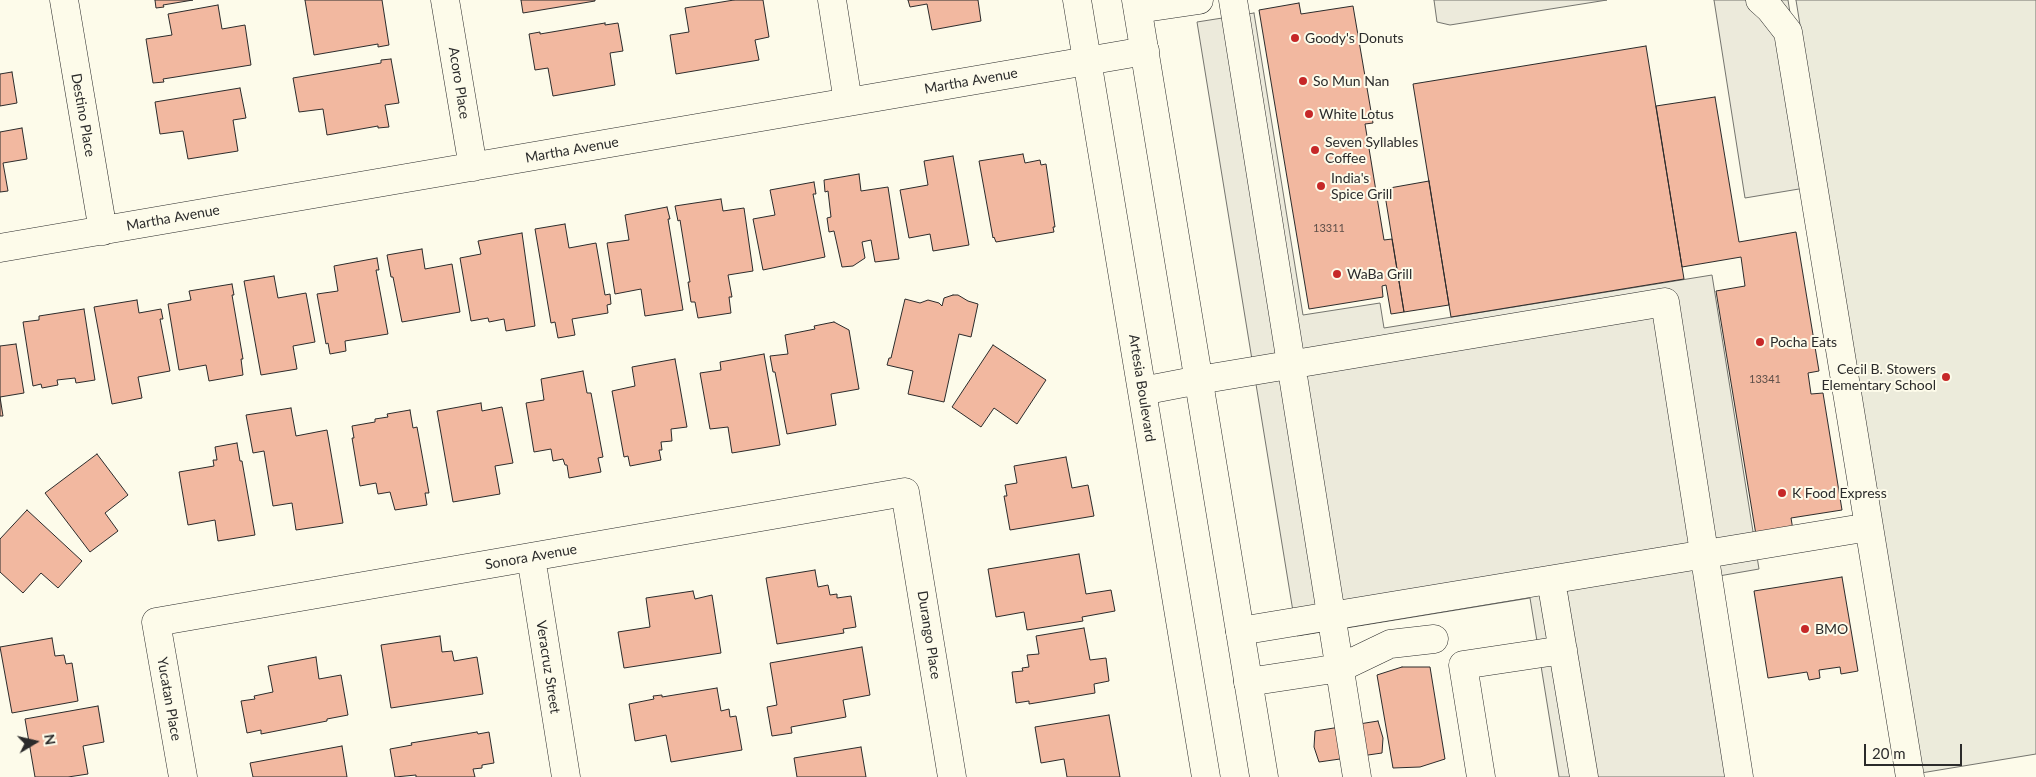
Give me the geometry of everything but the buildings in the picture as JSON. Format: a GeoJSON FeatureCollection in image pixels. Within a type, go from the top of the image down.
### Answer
{"type":"FeatureCollection","features":[{"type":"Feature","properties":{"kind":"street","name":"Destino Place"},"geometry":{"type":"LineString","coordinates":[[64,0],[103,231]]}},
{"type":"Feature","properties":{"kind":"street","name":"Acoro Place"},"geometry":{"type":"LineString","coordinates":[[445,0],[473,167]]}},
{"type":"Feature","properties":{"kind":"street"},"geometry":{"type":"LineString","coordinates":[[832,0],[848,102]]}},
{"type":"Feature","properties":{"kind":"street","name":"Artesia Boulevard"},"geometry":{"type":"LineString","coordinates":[[1077,0],[1206,777]]}},
{"type":"Feature","properties":{"kind":"street"},"geometry":{"type":"LineString","coordinates":[[1199,0],[1137,4],[1264,777]]}},
{"type":"Feature","properties":{"kind":"street"},"geometry":{"type":"LineString","coordinates":[[1233,0],[1358,777]]}},
{"type":"Feature","properties":{"kind":"street"},"geometry":{"type":"LineString","coordinates":[[1760,0],[1770,9],[1788,32],[1910,777]]}},
{"type":"Feature","properties":{"kind":"street","name":"Martha Avenue"},"geometry":{"type":"LineString","coordinates":[[0,248],[1145,51]]}},
{"type":"Feature","properties":{"kind":"street"},"geometry":{"type":"LineString","coordinates":[[1142,391],[1665,302],[1739,777]]}},
{"type":"Feature","properties":{"kind":"street","name":"Sonora Avenue"},"geometry":{"type":"LineString","coordinates":[[156,622],[905,492]]}},
{"type":"Feature","properties":{"kind":"street","name":"Durango Place"},"geometry":{"type":"LineString","coordinates":[[905,492],[952,777]]}},
{"type":"Feature","properties":{"kind":"street"},"geometry":{"type":"LineString","coordinates":[[1240,631],[1869,527]]}},
{"type":"Feature","properties":{"kind":"street","name":"Veracruz Street"},"geometry":{"type":"LineString","coordinates":[[531,557],[566,777]]}},
{"type":"Feature","properties":{"kind":"street"},"geometry":{"type":"LineString","coordinates":[[1551,580],[1584,777]]}},
{"type":"Feature","properties":{"kind":"street"},"geometry":{"type":"LineString","coordinates":[[1419,602],[1434,639],[1463,665],[1481,777]]}},
{"type":"Feature","properties":{"kind":"street","name":"Yucatan Place"},"geometry":{"type":"LineString","coordinates":[[156,622],[183,777]]}},
{"type":"Feature","properties":{"kind":"street"},"geometry":{"type":"LineString","coordinates":[[1248,682],[1340,668],[1390,644],[1434,639]]}},
{"type":"Feature","properties":{"kind":"street"},"geometry":{"type":"LineString","coordinates":[[1463,665],[1563,650]]}},
{"type":"Feature","properties":{"kind":"shaded area"},"geometry":{"type":"Polygon","coordinates":[[[1434,0],[1607,0],[1450,25],[1437,22],[1434,0]]]}},
{"type":"Feature","properties":{"kind":"shaded area"},"geometry":{"type":"Polygon","coordinates":[[[1714,0],[1788,0],[1817,186],[1745,198],[1714,0]]]}},
{"type":"Feature","properties":{"kind":"shaded area","name":"Cecil B. Stowers Elementary School"},"geometry":{"type":"Polygon","coordinates":[[[1796,0],[2036,0],[2036,754],[1921,773],[1796,0]]]}},
{"type":"Feature","properties":{"kind":"shaded area"},"geometry":{"type":"Polygon","coordinates":[[[1254,13],[1303,315],[1380,303],[1384,328],[1712,275],[1759,569],[1719,576],[1752,777],[1559,777],[1530,598],[1297,636],[1197,22],[1254,13]]]}},
{"type":"Feature","properties":{"kind":"place","name":"Goody's Donuts"},"geometry":{"type":"Point","coordinates":[1295,38]}},
{"type":"Feature","properties":{"kind":"place","name":"So Mun Nan"},"geometry":{"type":"Point","coordinates":[1303,81]}},
{"type":"Feature","properties":{"kind":"place","name":"White Lotus"},"geometry":{"type":"Point","coordinates":[1309,114]}},
{"type":"Feature","properties":{"kind":"place","name":"Seven Syllables Coffee"},"geometry":{"type":"Point","coordinates":[1315,150]}},
{"type":"Feature","properties":{"kind":"place","name":"India's Spice Grill"},"geometry":{"type":"Point","coordinates":[1321,186]}},
{"type":"Feature","properties":{"kind":"place","name":"WaBa Grill"},"geometry":{"type":"Point","coordinates":[1337,274]}},
{"type":"Feature","properties":{"kind":"place","name":"Pocha Eats"},"geometry":{"type":"Point","coordinates":[1760,342]}},
{"type":"Feature","properties":{"kind":"place","name":"Cecil B. Stowers Elementary School"},"geometry":{"type":"Point","coordinates":[1946,377]}},
{"type":"Feature","properties":{"kind":"place","name":"K Food Express"},"geometry":{"type":"Point","coordinates":[1782,493]}},
{"type":"Feature","properties":{"kind":"place","name":"BMO"},"geometry":{"type":"Point","coordinates":[1805,629]}}]}
